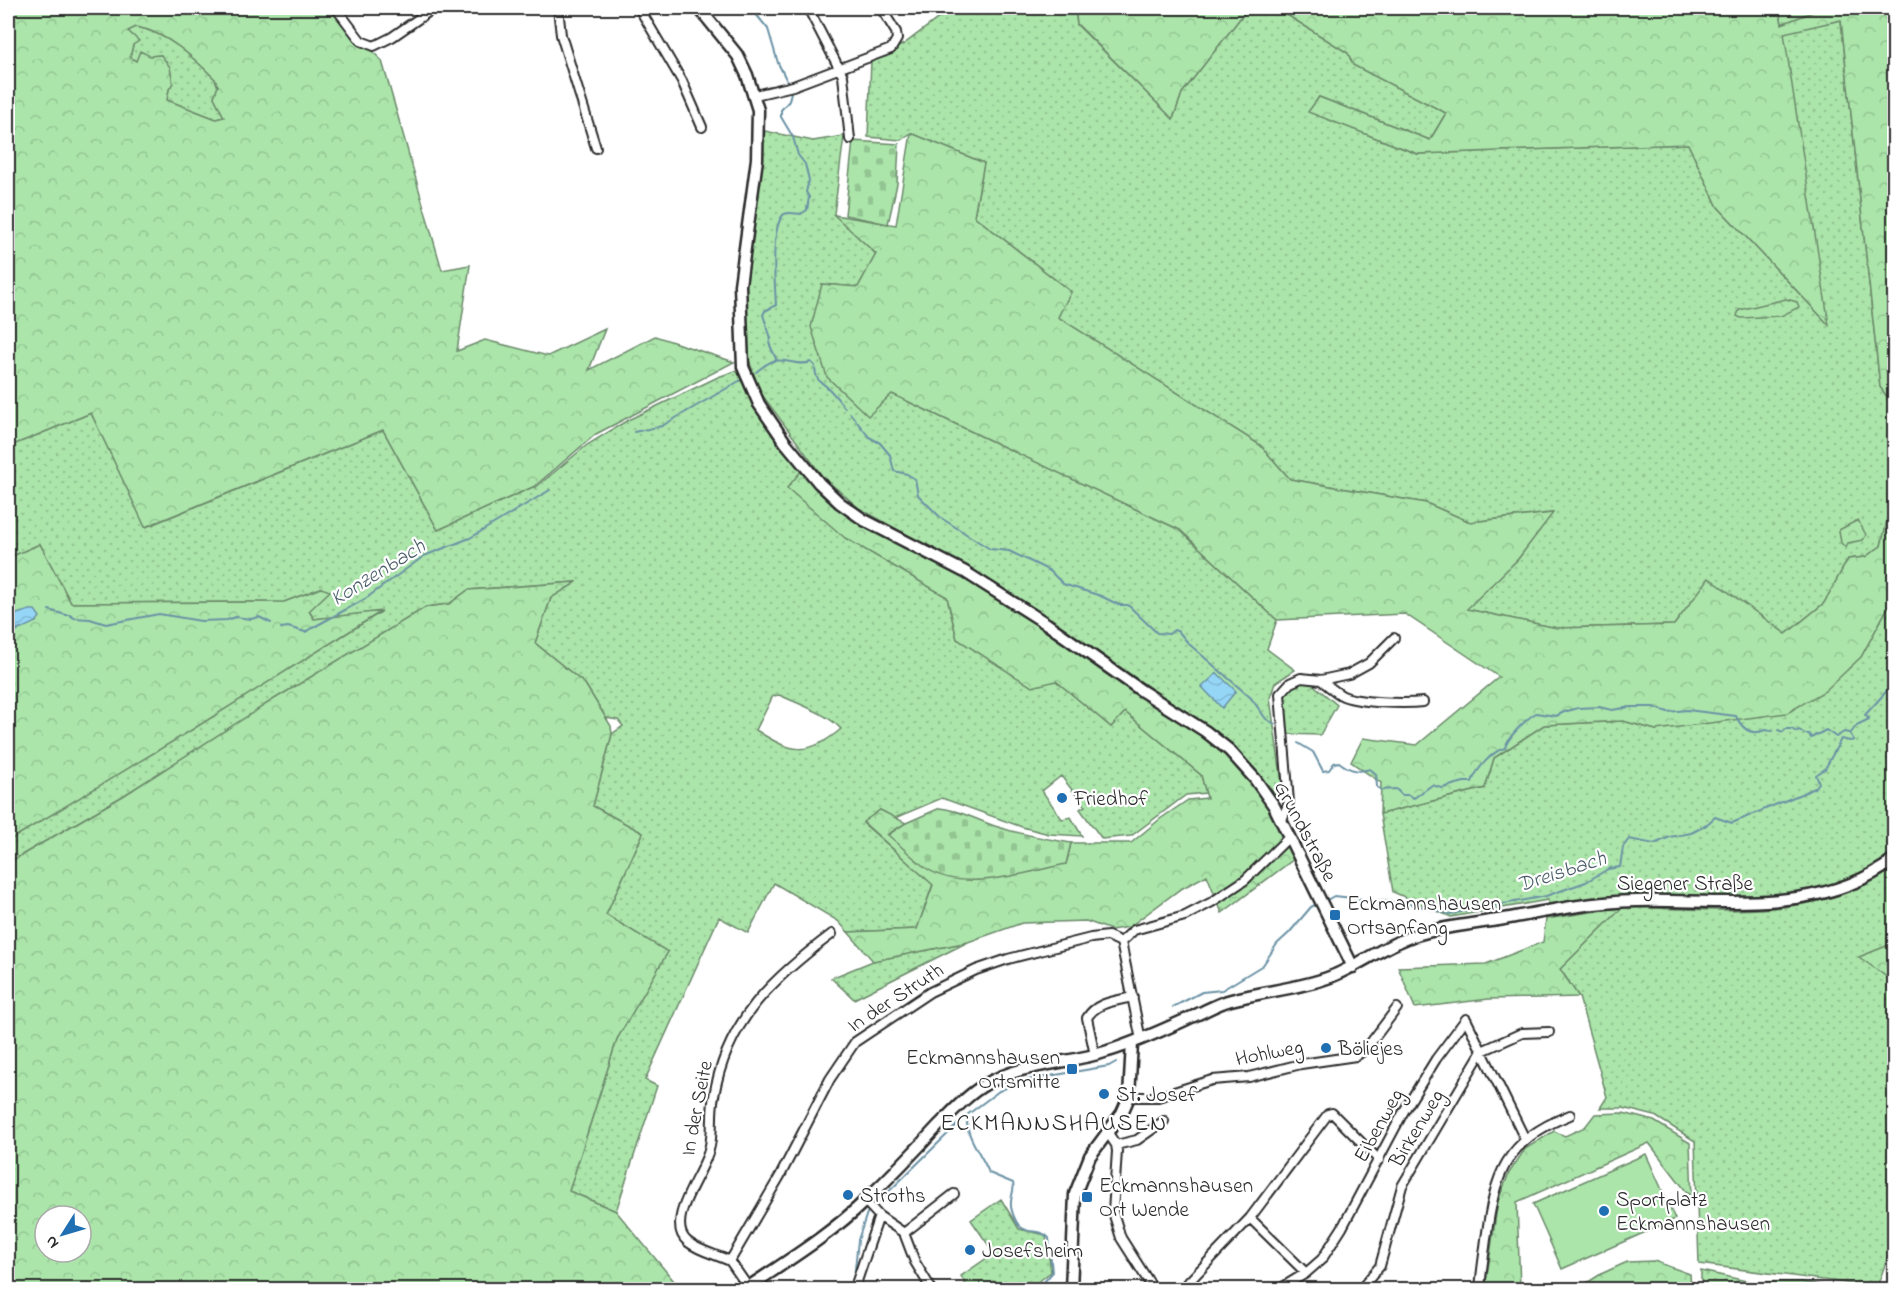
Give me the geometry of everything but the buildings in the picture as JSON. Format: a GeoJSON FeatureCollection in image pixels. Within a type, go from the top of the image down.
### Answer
{"type":"FeatureCollection","features":[{"type":"Feature","properties":{"kind":"main road","name":"Grundstraße"},"geometry":{"type":"LineString","coordinates":[[699,8],[738,56],[755,95],[758,110],[758,159],[740,285],[743,368],[759,404],[785,442],[819,483],[840,503],[864,520],[964,572],[1047,624],[1142,691],[1205,731],[1229,750],[1255,778],[1282,820],[1353,967]]}},
{"type":"Feature","properties":{"kind":"main road","name":"Siegener Straße"},"geometry":{"type":"LineString","coordinates":[[746,1288],[872,1208],[963,1101],[988,1083],[1020,1071],[1095,1055],[1137,1041],[1229,1000],[1288,989],[1329,978],[1410,937],[1441,929],[1577,906],[1635,901],[1760,902],[1803,898],[1837,890],[1886,867],[1894,860]]}},
{"type":"Feature","properties":{"kind":"main road"},"geometry":{"type":"LineString","coordinates":[[1071,1290],[1075,1194],[1090,1156],[1122,1113],[1129,1097],[1137,1041]]}},
{"type":"Feature","properties":{"kind":"street"},"geometry":{"type":"LineString","coordinates":[[336,8],[361,41],[374,46],[392,37],[430,8]]}},
{"type":"Feature","properties":{"kind":"street"},"geometry":{"type":"LineString","coordinates":[[558,8],[561,35],[596,148]]}},
{"type":"Feature","properties":{"kind":"street"},"geometry":{"type":"LineString","coordinates":[[639,8],[682,81],[702,127]]}},
{"type":"Feature","properties":{"kind":"street"},"geometry":{"type":"LineString","coordinates":[[808,8],[843,76],[850,139]]}},
{"type":"Feature","properties":{"kind":"street"},"geometry":{"type":"LineString","coordinates":[[755,95],[793,86],[885,51],[897,39],[896,32],[881,8]]}},
{"type":"Feature","properties":{"kind":"street"},"geometry":{"type":"LineString","coordinates":[[1282,820],[1290,802],[1280,694],[1290,683],[1302,678],[1321,680],[1336,678],[1360,668],[1369,663],[1394,638]]}},
{"type":"Feature","properties":{"kind":"street"},"geometry":{"type":"LineString","coordinates":[[1321,680],[1340,695],[1350,698],[1400,703],[1423,702]]}},
{"type":"Feature","properties":{"kind":"street"},"geometry":{"type":"LineString","coordinates":[[1137,1041],[1133,997],[1121,942],[1134,930],[1185,916],[1212,903],[1245,880],[1289,837]]}},
{"type":"Feature","properties":{"kind":"street","name":"In der Seite"},"geometry":{"type":"LineString","coordinates":[[730,1261],[688,1242],[681,1233],[680,1223],[682,1209],[709,1152],[713,1098],[720,1067],[728,1048],[754,1004],[795,962],[832,934]]}},
{"type":"Feature","properties":{"kind":"street","name":"In der Struth"},"geometry":{"type":"LineString","coordinates":[[730,1261],[780,1176],[830,1079],[855,1042],[930,992],[976,970],[1008,959],[1091,938],[1108,936],[1121,942]]}},
{"type":"Feature","properties":{"kind":"street"},"geometry":{"type":"LineString","coordinates":[[1095,1055],[1087,1018],[1090,1013],[1099,1006],[1133,997]]}},
{"type":"Feature","properties":{"kind":"street","name":"Hohlweg"},"geometry":{"type":"LineString","coordinates":[[1129,1097],[1158,1097],[1212,1080],[1249,1077],[1301,1064],[1356,1056],[1366,1050],[1396,1008]]}},
{"type":"Feature","properties":{"kind":"street","name":"Eibenweg"},"geometry":{"type":"LineString","coordinates":[[1278,1290],[1306,1273],[1322,1259],[1342,1228],[1410,1102],[1436,1059],[1466,1019],[1525,1139]]}},
{"type":"Feature","properties":{"kind":"street"},"geometry":{"type":"LineString","coordinates":[[1482,1051],[1522,1034],[1549,1032]]}},
{"type":"Feature","properties":{"kind":"street","name":"Birkenweg"},"geometry":{"type":"LineString","coordinates":[[1360,1290],[1380,1266],[1402,1186],[1482,1051]]}},
{"type":"Feature","properties":{"kind":"street"},"geometry":{"type":"LineString","coordinates":[[1181,1290],[1250,1218],[1328,1114],[1332,1113],[1379,1160]]}},
{"type":"Feature","properties":{"kind":"street"},"geometry":{"type":"LineString","coordinates":[[1480,1290],[1490,1206],[1498,1178],[1507,1160],[1525,1139],[1570,1115]]}},
{"type":"Feature","properties":{"kind":"street"},"geometry":{"type":"LineString","coordinates":[[1116,1145],[1137,1140],[1164,1121]]}},
{"type":"Feature","properties":{"kind":"street"},"geometry":{"type":"LineString","coordinates":[[1108,1133],[1116,1145],[1113,1212],[1121,1238],[1154,1290]]}},
{"type":"Feature","properties":{"kind":"street"},"geometry":{"type":"LineString","coordinates":[[903,1233],[954,1194]]}},
{"type":"Feature","properties":{"kind":"street"},"geometry":{"type":"LineString","coordinates":[[854,1290],[872,1208],[903,1233],[915,1262],[932,1290]]}},
{"type":"Feature","properties":{"kind":"street"},"geometry":{"type":"LineString","coordinates":[[1250,1218],[1306,1273]]}},
{"type":"Feature","properties":{"kind":"street"},"geometry":{"type":"LineString","coordinates":[[730,1261],[746,1288]]}},
{"type":"Feature","properties":{"kind":"green space"},"geometry":{"type":"Polygon","coordinates":[[[8,8],[330,8],[382,61],[442,270],[470,265],[457,351],[485,340],[548,356],[605,329],[589,370],[655,336],[734,362],[596,434],[535,486],[438,530],[383,430],[145,527],[91,413],[8,447],[8,8]],[[136,27],[128,31],[139,41],[133,45],[130,57],[136,61],[140,51],[150,56],[161,55],[170,67],[173,83],[167,100],[216,119],[224,117],[214,97],[218,86],[215,79],[179,47],[147,30],[136,27]]]}},
{"type":"Feature","properties":{"kind":"green space"},"geometry":{"type":"Polygon","coordinates":[[[941,8],[960,8],[964,14],[997,8],[1075,8],[1077,25],[1173,119],[1182,93],[1248,8],[1276,8],[1348,53],[1353,65],[1446,113],[1430,140],[1319,97],[1309,112],[1417,154],[1688,144],[1718,207],[1828,324],[1783,32],[1841,20],[1880,387],[1894,406],[1894,516],[1889,514],[1881,546],[1865,557],[1848,559],[1824,603],[1786,634],[1710,579],[1674,625],[1557,628],[1466,609],[1518,559],[1552,513],[1470,522],[1426,503],[1290,479],[1260,445],[1057,317],[1071,292],[974,216],[984,163],[911,133],[901,140],[868,137],[871,60],[904,44],[945,13],[941,8]]]}},
{"type":"Feature","properties":{"kind":"green space"},"geometry":{"type":"Polygon","coordinates":[[[1075,8],[1248,8],[1182,93],[1173,119],[1077,24],[1075,8]]]}},
{"type":"Feature","properties":{"kind":"green space"},"geometry":{"type":"Polygon","coordinates":[[[1276,8],[1779,8],[1782,24],[1823,8],[1894,8],[1894,406],[1880,387],[1841,20],[1784,33],[1829,325],[1718,207],[1688,144],[1418,154],[1308,112],[1319,97],[1430,140],[1446,113],[1353,65],[1348,53],[1276,8]]]}},
{"type":"Feature","properties":{"kind":"green space"},"geometry":{"type":"Polygon","coordinates":[[[1779,8],[1823,8],[1782,24],[1779,8]]]}},
{"type":"Feature","properties":{"kind":"green space"},"geometry":{"type":"Polygon","coordinates":[[[136,27],[169,40],[215,79],[218,87],[214,97],[224,117],[216,119],[167,100],[169,89],[161,55],[136,61],[130,57],[133,45],[127,31],[136,27]]]}},
{"type":"Feature","properties":{"kind":"green space"},"geometry":{"type":"Polygon","coordinates":[[[765,131],[813,141],[844,136],[834,214],[876,254],[858,287],[822,284],[892,394],[1180,530],[1277,620],[1267,649],[1295,670],[1275,683],[1270,698],[1283,790],[1275,797],[1254,769],[1215,730],[966,568],[859,508],[823,477],[760,392],[749,360],[746,284],[765,131]]]}},
{"type":"Feature","properties":{"kind":"green space"},"geometry":{"type":"Polygon","coordinates":[[[911,133],[984,163],[974,216],[1071,292],[1058,317],[1260,445],[1290,479],[1426,503],[1470,522],[1553,513],[1518,559],[1467,609],[1557,628],[1674,625],[1709,578],[1786,634],[1824,603],[1848,559],[1865,557],[1881,546],[1889,513],[1894,516],[1894,596],[1861,657],[1825,691],[1787,713],[1656,730],[1623,721],[1544,725],[1494,758],[1485,788],[1380,814],[1381,783],[1351,762],[1363,738],[1417,745],[1499,677],[1405,614],[1277,620],[1180,530],[892,394],[868,416],[827,377],[811,327],[822,284],[858,287],[876,254],[834,215],[896,225],[911,133]]]}},
{"type":"Feature","properties":{"kind":"green space"},"geometry":{"type":"Polygon","coordinates":[[[853,141],[899,144],[897,184],[888,224],[845,215],[853,141]]]}},
{"type":"Feature","properties":{"kind":"green space"},"geometry":{"type":"Polygon","coordinates":[[[1786,299],[1797,302],[1799,307],[1781,316],[1741,318],[1737,316],[1739,310],[1786,299]]]}},
{"type":"Feature","properties":{"kind":"green space"},"geometry":{"type":"Polygon","coordinates":[[[738,370],[756,408],[802,470],[845,538],[947,597],[957,639],[1056,681],[1111,727],[1125,712],[1201,775],[1206,793],[1186,795],[1131,836],[1102,839],[1080,809],[1085,806],[1061,776],[1042,791],[1062,819],[1071,817],[1082,836],[1049,834],[1022,827],[942,798],[895,818],[880,810],[863,823],[933,884],[917,929],[848,932],[838,921],[774,883],[748,933],[719,917],[645,1080],[657,1086],[616,1211],[569,1191],[617,1039],[667,952],[606,915],[643,833],[593,806],[612,734],[623,726],[618,720],[606,718],[585,684],[535,643],[551,598],[575,582],[468,590],[449,604],[426,607],[123,796],[8,863],[8,841],[381,612],[314,619],[309,611],[321,588],[284,602],[71,603],[40,544],[8,558],[8,447],[91,413],[146,527],[383,430],[438,530],[535,486],[535,488],[587,445],[628,420],[718,377],[738,370]],[[779,695],[773,696],[756,730],[768,738],[790,747],[809,748],[841,729],[820,714],[779,695]]]}},
{"type":"Feature","properties":{"kind":"green space"},"geometry":{"type":"Polygon","coordinates":[[[802,470],[838,505],[964,576],[1045,628],[1225,753],[1253,783],[1272,813],[1294,859],[1222,913],[1207,875],[1179,890],[1129,927],[1111,930],[1086,921],[1022,923],[968,942],[873,961],[848,932],[917,929],[933,885],[863,822],[880,810],[906,823],[888,834],[1066,864],[1071,843],[1131,843],[1188,800],[1207,798],[1201,775],[1125,712],[1111,727],[1056,681],[1032,687],[957,639],[947,597],[845,538],[787,488],[802,470]]]}},
{"type":"Feature","properties":{"kind":"green space"},"geometry":{"type":"Polygon","coordinates":[[[1858,520],[1866,535],[1863,540],[1848,543],[1846,548],[1841,543],[1839,530],[1858,520]]]}},
{"type":"Feature","properties":{"kind":"green space"},"geometry":{"type":"Polygon","coordinates":[[[40,544],[71,603],[284,602],[321,588],[330,591],[309,611],[314,619],[382,611],[8,841],[8,558],[40,544]]]}},
{"type":"Feature","properties":{"kind":"green space"},"geometry":{"type":"Polygon","coordinates":[[[577,582],[551,598],[535,643],[585,684],[611,726],[612,734],[593,806],[643,833],[606,915],[668,952],[617,1039],[569,1191],[616,1211],[674,1281],[667,1290],[8,1289],[8,863],[123,796],[271,701],[426,607],[449,604],[468,590],[577,582]]]}},
{"type":"Feature","properties":{"kind":"green space"},"geometry":{"type":"Polygon","coordinates":[[[1894,596],[1894,853],[1861,874],[1811,891],[1756,897],[1548,908],[1548,900],[1451,917],[1393,892],[1380,814],[1485,788],[1494,758],[1544,725],[1623,721],[1656,730],[1861,657],[1894,596]]]}},
{"type":"Feature","properties":{"kind":"green space"},"geometry":{"type":"Polygon","coordinates":[[[1309,681],[1337,705],[1320,735],[1285,734],[1283,695],[1290,686],[1309,681]]]}},
{"type":"Feature","properties":{"kind":"green space"},"geometry":{"type":"Polygon","coordinates":[[[940,808],[1016,832],[1071,843],[1066,864],[995,879],[958,879],[941,876],[926,868],[888,835],[906,823],[940,808]]]}},
{"type":"Feature","properties":{"kind":"green space"},"geometry":{"type":"Polygon","coordinates":[[[1894,868],[1894,943],[1860,957],[1894,982],[1894,1240],[1877,1287],[1699,1264],[1695,1141],[1655,1116],[1623,1108],[1600,1108],[1607,1097],[1579,997],[1560,969],[1623,907],[1728,910],[1798,905],[1832,898],[1864,886],[1894,868]]]}},
{"type":"Feature","properties":{"kind":"green space"},"geometry":{"type":"Polygon","coordinates":[[[1623,907],[1560,969],[1579,997],[1489,999],[1415,1008],[1398,967],[1486,964],[1543,942],[1546,919],[1623,907]]]}},
{"type":"Feature","properties":{"kind":"green space"},"geometry":{"type":"Polygon","coordinates":[[[968,942],[854,999],[831,978],[873,961],[968,942]]]}},
{"type":"Feature","properties":{"kind":"green space"},"geometry":{"type":"Polygon","coordinates":[[[1894,943],[1894,982],[1859,957],[1894,943]]]}},
{"type":"Feature","properties":{"kind":"green space"},"geometry":{"type":"Polygon","coordinates":[[[1623,1113],[1654,1121],[1690,1143],[1692,1199],[1649,1143],[1517,1202],[1520,1289],[1485,1289],[1498,1201],[1509,1173],[1525,1149],[1554,1131],[1565,1136],[1585,1127],[1595,1114],[1623,1113]]]}},
{"type":"Feature","properties":{"kind":"green space","name":"Sportplatz Eckmannshausen"},"geometry":{"type":"Polygon","coordinates":[[[1646,1154],[1675,1219],[1562,1269],[1533,1204],[1646,1154]]]}},
{"type":"Feature","properties":{"kind":"green space"},"geometry":{"type":"Polygon","coordinates":[[[1001,1199],[1019,1229],[1046,1235],[1051,1272],[1029,1289],[968,1289],[961,1276],[994,1253],[971,1220],[1001,1199]]]}},
{"type":"Feature","properties":{"kind":"green space"},"geometry":{"type":"Polygon","coordinates":[[[1654,1261],[1690,1274],[1691,1289],[1577,1289],[1627,1262],[1654,1261]]]}},
{"type":"Feature","properties":{"kind":"green space"},"geometry":{"type":"Polygon","coordinates":[[[1701,1271],[1751,1282],[1801,1282],[1845,1289],[1701,1289],[1701,1271]]]}},
{"type":"Feature","properties":{"kind":"water"},"geometry":{"type":"Polygon","coordinates":[[[35,610],[40,617],[36,622],[18,630],[13,624],[12,617],[35,610]]]}},
{"type":"Feature","properties":{"kind":"water"},"geometry":{"type":"Polygon","coordinates":[[[1217,673],[1236,691],[1222,708],[1202,687],[1217,673]]]}},
{"type":"Feature","properties":{"kind":"waterway"},"geometry":{"type":"LineString","coordinates":[[751,8],[768,29],[778,63],[787,81]]}},
{"type":"Feature","properties":{"kind":"waterway"},"geometry":{"type":"LineString","coordinates":[[777,361],[769,343],[771,338],[763,315],[765,311],[776,305],[774,258],[776,233],[783,215],[801,214],[807,210],[809,197],[806,192],[809,180],[805,164],[798,155],[793,137],[781,117],[781,110],[789,101],[791,92]]}},
{"type":"Feature","properties":{"kind":"waterway"},"geometry":{"type":"LineString","coordinates":[[756,372],[773,361],[801,364],[811,362],[815,366],[819,380],[845,408]]}},
{"type":"Feature","properties":{"kind":"waterway","name":"Konzenbach"},"geometry":{"type":"LineString","coordinates":[[634,432],[662,426],[741,380]]}},
{"type":"Feature","properties":{"kind":"waterway"},"geometry":{"type":"LineString","coordinates":[[850,413],[869,437],[880,443],[890,455],[894,471],[907,474],[915,479],[918,495],[941,518],[990,549],[1009,551],[1050,571],[1063,584],[1101,596],[1119,605],[1128,605],[1157,633],[1169,634],[1174,630],[1179,632],[1189,644],[1251,698],[1266,719],[1275,724]]}},
{"type":"Feature","properties":{"kind":"waterway","name":"Konzenbach"},"geometry":{"type":"LineString","coordinates":[[281,628],[288,627],[305,632],[365,599],[424,556],[470,538],[550,490]]}},
{"type":"Feature","properties":{"kind":"waterway","name":"Konzenbach"},"geometry":{"type":"LineString","coordinates":[[49,610],[74,618],[90,619],[106,624],[159,614],[201,621],[259,617],[271,623]]}},
{"type":"Feature","properties":{"kind":"waterway","name":"Konzenbach"},"geometry":{"type":"LineString","coordinates":[[8,637],[20,628]]}},
{"type":"Feature","properties":{"kind":"waterway","name":"Dreisbach"},"geometry":{"type":"LineString","coordinates":[[1325,901],[1334,896],[1411,904],[1450,914],[1546,896],[1586,882],[1608,869],[1620,867],[1623,847],[1629,839],[1654,844],[1670,837],[1691,833],[1705,826],[1715,817],[1732,823],[1815,788],[1819,783],[1816,775],[1825,769],[1841,739],[1854,740],[1850,734],[1857,725],[1869,719],[1865,715],[1894,683]]}},
{"type":"Feature","properties":{"kind":"waterway"},"geometry":{"type":"LineString","coordinates":[[1298,743],[1313,752],[1323,771],[1329,770],[1334,763],[1339,762],[1354,770],[1370,769],[1376,774],[1377,787],[1381,790],[1396,789],[1402,795],[1414,798],[1432,785],[1442,788],[1472,782],[1485,762],[1505,748],[1509,739],[1536,713],[1556,716],[1578,708],[1599,707],[1612,710],[1653,707],[1668,712],[1687,710],[1736,716],[1741,725],[1751,732],[1773,731]]}},
{"type":"Feature","properties":{"kind":"waterway"},"geometry":{"type":"LineString","coordinates":[[1778,730],[1783,732],[1786,729],[1796,732],[1799,730],[1809,734],[1811,738],[1826,730],[1836,737],[1844,732],[1849,733]]}},
{"type":"Feature","properties":{"kind":"waterway","name":"Dreisbach"},"geometry":{"type":"LineString","coordinates":[[1173,1007],[1202,992],[1222,990],[1263,965],[1277,944],[1311,907],[1317,904]]}},
{"type":"Feature","properties":{"kind":"waterway","name":"Dreisbach"},"geometry":{"type":"LineString","coordinates":[[850,1290],[854,1279],[858,1240],[867,1213],[967,1115],[999,1091],[1015,1084],[1109,1066],[1116,1062]]}},
{"type":"Feature","properties":{"kind":"waterway"},"geometry":{"type":"LineString","coordinates":[[967,1117],[971,1138],[989,1173],[1013,1183],[1011,1205],[1018,1224],[1026,1230],[1041,1233],[1049,1238],[1052,1273],[1033,1290]]}},
{"type":"Feature","properties":{"kind":"place","name":"Friedhof"},"geometry":{"type":"Point","coordinates":[1062,798]}},
{"type":"Feature","properties":{"kind":"place","name":"Eckmannshausen Ortsanfang"},"geometry":{"type":"Point","coordinates":[1335,915]}},
{"type":"Feature","properties":{"kind":"place","name":"Böliejes"},"geometry":{"type":"Point","coordinates":[1326,1048]}},
{"type":"Feature","properties":{"kind":"place","name":"Eckmannshausen Ortsmitte"},"geometry":{"type":"Point","coordinates":[1072,1069]}},
{"type":"Feature","properties":{"kind":"place","name":"St. Josef"},"geometry":{"type":"Point","coordinates":[1104,1094]}},
{"type":"Feature","properties":{"kind":"place","name":"Stroths"},"geometry":{"type":"Point","coordinates":[848,1195]}},
{"type":"Feature","properties":{"kind":"place","name":"Eckmannshausen Ort Wende"},"geometry":{"type":"Point","coordinates":[1087,1197]}},
{"type":"Feature","properties":{"kind":"place","name":"Sportplatz Eckmannshausen"},"geometry":{"type":"Point","coordinates":[1604,1211]}},
{"type":"Feature","properties":{"kind":"place","name":"Josefsheim"},"geometry":{"type":"Point","coordinates":[970,1250]}},
{"type":"Feature","properties":{"kind":"district","name":"ECKMANNSHAUSEN"},"geometry":{"type":"Point","coordinates":[1054,1122]}}]}
